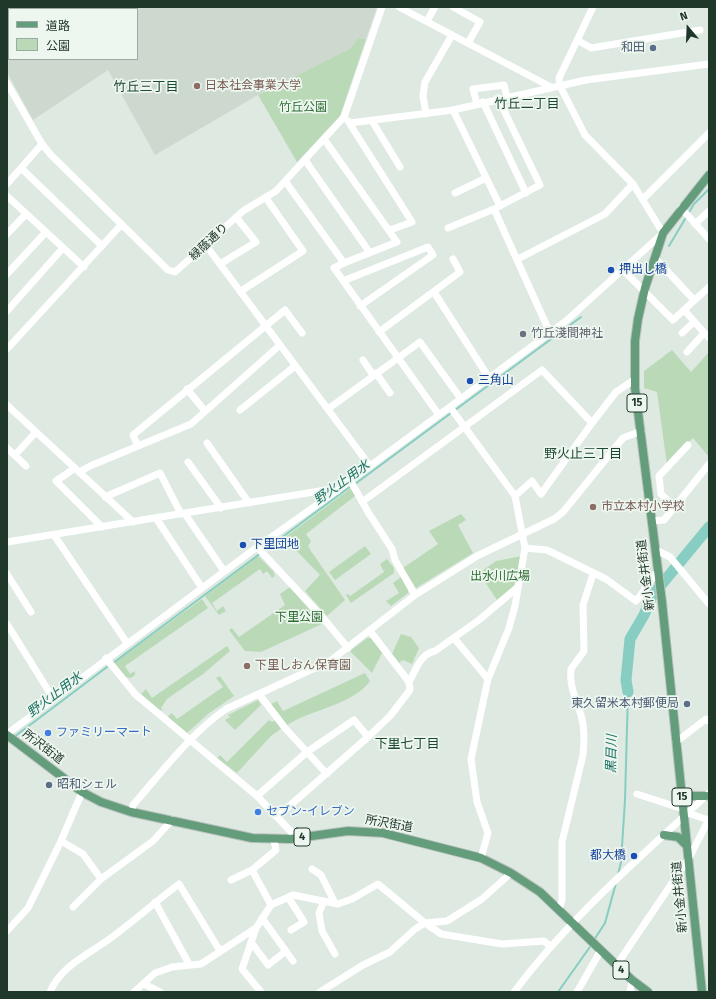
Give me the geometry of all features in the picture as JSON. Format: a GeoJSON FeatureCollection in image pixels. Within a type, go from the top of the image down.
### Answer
{"type":"FeatureCollection","features":[{"type":"Feature","properties":{"kind":"main road","name":"新小金井街道"},"geometry":{"type":"LineString","coordinates":[[702,992],[685,813],[681,791],[662,602],[634,380],[635,341],[644,291],[663,233],[685,213],[709,175]]}},
{"type":"Feature","properties":{"kind":"main road","name":"所沢街道"},"geometry":{"type":"LineString","coordinates":[[7,735],[82,792],[101,802],[131,812],[252,838],[274,840],[297,838],[328,832],[372,832],[481,858],[511,873],[534,888],[572,922],[616,966],[648,992]]}},
{"type":"Feature","properties":{"kind":"main road"},"geometry":{"type":"LineString","coordinates":[[681,791],[690,796],[707,795]]}},
{"type":"Feature","properties":{"kind":"main road"},"geometry":{"type":"LineString","coordinates":[[664,835],[678,837],[687,846]]}},
{"type":"Feature","properties":{"kind":"street","name":"緑蔭通り"},"geometry":{"type":"LineString","coordinates":[[7,83],[42,144],[51,155],[121,225],[171,272],[178,270],[243,211],[276,191],[344,117],[382,7]]}},
{"type":"Feature","properties":{"kind":"street"},"geometry":{"type":"LineString","coordinates":[[399,7],[512,68],[551,87]]}},
{"type":"Feature","properties":{"kind":"street"},"geometry":{"type":"LineString","coordinates":[[427,21],[435,7]]}},
{"type":"Feature","properties":{"kind":"street"},"geometry":{"type":"LineString","coordinates":[[453,7],[480,22],[468,43]]}},
{"type":"Feature","properties":{"kind":"street"},"geometry":{"type":"LineString","coordinates":[[7,735],[52,698],[106,658],[224,572],[260,551],[336,491],[352,483],[370,466],[438,415],[452,410],[461,399],[550,333],[587,303],[622,269],[663,233],[634,184],[585,135],[560,86],[559,78],[593,7]]}},
{"type":"Feature","properties":{"kind":"street"},"geometry":{"type":"LineString","coordinates":[[577,40],[591,48],[700,30]]}},
{"type":"Feature","properties":{"kind":"street"},"geometry":{"type":"LineString","coordinates":[[426,114],[423,96],[425,82],[452,35]]}},
{"type":"Feature","properties":{"kind":"street"},"geometry":{"type":"LineString","coordinates":[[350,123],[453,110],[498,98],[586,80],[709,64]]}},
{"type":"Feature","properties":{"kind":"street"},"geometry":{"type":"LineString","coordinates":[[507,97],[504,85],[473,89],[526,193]]}},
{"type":"Feature","properties":{"kind":"street"},"geometry":{"type":"LineString","coordinates":[[448,228],[497,207],[540,186],[498,98]]}},
{"type":"Feature","properties":{"kind":"street"},"geometry":{"type":"LineString","coordinates":[[453,110],[486,178],[518,259],[550,333]]}},
{"type":"Feature","properties":{"kind":"street"},"geometry":{"type":"LineString","coordinates":[[344,117],[350,123],[412,222],[390,230]]}},
{"type":"Feature","properties":{"kind":"street"},"geometry":{"type":"LineString","coordinates":[[372,121],[400,166]]}},
{"type":"Feature","properties":{"kind":"street"},"geometry":{"type":"LineString","coordinates":[[643,199],[709,133]]}},
{"type":"Feature","properties":{"kind":"street"},"geometry":{"type":"LineString","coordinates":[[324,139],[390,230],[397,242],[334,268],[438,415]]}},
{"type":"Feature","properties":{"kind":"street"},"geometry":{"type":"LineString","coordinates":[[7,184],[42,144]]}},
{"type":"Feature","properties":{"kind":"street"},"geometry":{"type":"LineString","coordinates":[[305,160],[370,253]]}},
{"type":"Feature","properties":{"kind":"street"},"geometry":{"type":"LineString","coordinates":[[21,168],[102,246]]}},
{"type":"Feature","properties":{"kind":"street"},"geometry":{"type":"LineString","coordinates":[[455,193],[486,178]]}},
{"type":"Feature","properties":{"kind":"street"},"geometry":{"type":"LineString","coordinates":[[286,181],[344,263]]}},
{"type":"Feature","properties":{"kind":"street"},"geometry":{"type":"LineString","coordinates":[[518,259],[604,214],[634,184]]}},
{"type":"Feature","properties":{"kind":"street"},"geometry":{"type":"LineString","coordinates":[[7,196],[84,267]]}},
{"type":"Feature","properties":{"kind":"street"},"geometry":{"type":"LineString","coordinates":[[241,291],[303,251],[266,198]]}},
{"type":"Feature","properties":{"kind":"street"},"geometry":{"type":"LineString","coordinates":[[695,224],[709,211]]}},
{"type":"Feature","properties":{"kind":"street"},"geometry":{"type":"LineString","coordinates":[[685,213],[709,239]]}},
{"type":"Feature","properties":{"kind":"street"},"geometry":{"type":"LineString","coordinates":[[7,234],[26,214]]}},
{"type":"Feature","properties":{"kind":"street"},"geometry":{"type":"LineString","coordinates":[[220,264],[256,242],[236,217]]}},
{"type":"Feature","properties":{"kind":"street"},"geometry":{"type":"LineString","coordinates":[[7,349],[121,225]]}},
{"type":"Feature","properties":{"kind":"street"},"geometry":{"type":"LineString","coordinates":[[7,274],[46,232]]}},
{"type":"Feature","properties":{"kind":"street"},"geometry":{"type":"LineString","coordinates":[[205,244],[370,466]]}},
{"type":"Feature","properties":{"kind":"street"},"geometry":{"type":"LineString","coordinates":[[343,281],[428,247],[433,255],[360,306]]}},
{"type":"Feature","properties":{"kind":"street"},"geometry":{"type":"LineString","coordinates":[[7,311],[63,248]]}},
{"type":"Feature","properties":{"kind":"street"},"geometry":{"type":"LineString","coordinates":[[655,258],[694,300]]}},
{"type":"Feature","properties":{"kind":"street"},"geometry":{"type":"LineString","coordinates":[[379,332],[460,272],[453,259]]}},
{"type":"Feature","properties":{"kind":"street"},"geometry":{"type":"LineString","coordinates":[[622,269],[673,320],[694,300],[707,292]]}},
{"type":"Feature","properties":{"kind":"street"},"geometry":{"type":"LineString","coordinates":[[434,292],[489,378]]}},
{"type":"Feature","properties":{"kind":"street"},"geometry":{"type":"LineString","coordinates":[[138,446],[133,435],[285,310],[302,333]]}},
{"type":"Feature","properties":{"kind":"street"},"geometry":{"type":"LineString","coordinates":[[684,310],[706,335],[687,352]]}},
{"type":"Feature","properties":{"kind":"street"},"geometry":{"type":"LineString","coordinates":[[682,333],[694,322]]}},
{"type":"Feature","properties":{"kind":"street"},"geometry":{"type":"LineString","coordinates":[[7,337],[13,342]]}},
{"type":"Feature","properties":{"kind":"street"},"geometry":{"type":"LineString","coordinates":[[328,409],[397,357],[420,342],[461,399]]}},
{"type":"Feature","properties":{"kind":"street"},"geometry":{"type":"LineString","coordinates":[[102,527],[56,481],[77,470],[191,424],[280,345]]}},
{"type":"Feature","properties":{"kind":"street"},"geometry":{"type":"LineString","coordinates":[[362,360],[390,393]]}},
{"type":"Feature","properties":{"kind":"street"},"geometry":{"type":"LineString","coordinates":[[240,410],[296,366]]}},
{"type":"Feature","properties":{"kind":"street"},"geometry":{"type":"LineString","coordinates":[[362,502],[542,370],[592,423]]}},
{"type":"Feature","properties":{"kind":"street"},"geometry":{"type":"LineString","coordinates":[[515,496],[532,481],[541,494],[616,392],[634,380]]}},
{"type":"Feature","properties":{"kind":"street"},"geometry":{"type":"LineString","coordinates":[[187,390],[205,411]]}},
{"type":"Feature","properties":{"kind":"street"},"geometry":{"type":"LineString","coordinates":[[7,405],[132,522]]}},
{"type":"Feature","properties":{"kind":"street"},"geometry":{"type":"LineString","coordinates":[[452,410],[515,496],[521,534],[525,548],[515,606],[509,628],[488,679],[471,759],[477,802],[488,834],[481,858]]}},
{"type":"Feature","properties":{"kind":"street"},"geometry":{"type":"LineString","coordinates":[[131,812],[133,805],[190,741],[204,726],[226,709],[330,661],[415,595],[477,556],[554,519],[563,512],[623,438],[641,431]]}},
{"type":"Feature","properties":{"kind":"street"},"geometry":{"type":"LineString","coordinates":[[15,455],[36,432]]}},
{"type":"Feature","properties":{"kind":"street"},"geometry":{"type":"LineString","coordinates":[[207,443],[249,503]]}},
{"type":"Feature","properties":{"kind":"street"},"geometry":{"type":"LineString","coordinates":[[675,507],[661,494],[658,476],[688,445]]}},
{"type":"Feature","properties":{"kind":"street"},"geometry":{"type":"LineString","coordinates":[[7,448],[26,466]]}},
{"type":"Feature","properties":{"kind":"street"},"geometry":{"type":"LineString","coordinates":[[188,462],[221,508]]}},
{"type":"Feature","properties":{"kind":"street"},"geometry":{"type":"LineString","coordinates":[[652,521],[664,520],[709,464]]}},
{"type":"Feature","properties":{"kind":"street"},"geometry":{"type":"LineString","coordinates":[[105,497],[160,472],[183,514],[224,572]]}},
{"type":"Feature","properties":{"kind":"street"},"geometry":{"type":"LineString","coordinates":[[352,483],[362,502],[392,549],[395,560],[415,595]]}},
{"type":"Feature","properties":{"kind":"street"},"geometry":{"type":"LineString","coordinates":[[7,542],[326,490],[336,491]]}},
{"type":"Feature","properties":{"kind":"street"},"geometry":{"type":"LineString","coordinates":[[156,518],[202,588]]}},
{"type":"Feature","properties":{"kind":"street"},"geometry":{"type":"LineString","coordinates":[[54,535],[127,643]]}},
{"type":"Feature","properties":{"kind":"street"},"geometry":{"type":"LineString","coordinates":[[525,548],[546,550],[606,579],[636,601],[658,574]]}},
{"type":"Feature","properties":{"kind":"street"},"geometry":{"type":"LineString","coordinates":[[656,550],[670,557],[709,604]]}},
{"type":"Feature","properties":{"kind":"street"},"geometry":{"type":"LineString","coordinates":[[260,551],[324,619],[348,648]]}},
{"type":"Feature","properties":{"kind":"street"},"geometry":{"type":"LineString","coordinates":[[7,574],[31,612]]}},
{"type":"Feature","properties":{"kind":"street"},"geometry":{"type":"LineString","coordinates":[[558,909],[562,900],[562,842],[583,755],[584,741],[584,728],[573,692],[570,669],[584,650],[583,605],[594,574]]}},
{"type":"Feature","properties":{"kind":"street"},"geometry":{"type":"LineString","coordinates":[[409,682],[422,658],[427,653],[435,652],[479,620],[518,587]]}},
{"type":"Feature","properties":{"kind":"street"},"geometry":{"type":"LineString","coordinates":[[7,624],[52,698]]}},
{"type":"Feature","properties":{"kind":"street"},"geometry":{"type":"LineString","coordinates":[[278,816],[327,774],[390,716],[410,690],[409,682],[370,631]]}},
{"type":"Feature","properties":{"kind":"street"},"geometry":{"type":"LineString","coordinates":[[454,638],[488,679]]}},
{"type":"Feature","properties":{"kind":"street"},"geometry":{"type":"LineString","coordinates":[[106,658],[135,694],[257,796],[278,816],[297,838]]}},
{"type":"Feature","properties":{"kind":"street"},"geometry":{"type":"LineString","coordinates":[[259,694],[327,774]]}},
{"type":"Feature","properties":{"kind":"street"},"geometry":{"type":"LineString","coordinates":[[676,742],[706,719],[709,721]]}},
{"type":"Feature","properties":{"kind":"street"},"geometry":{"type":"LineString","coordinates":[[257,796],[308,752],[354,720],[368,737]]}},
{"type":"Feature","properties":{"kind":"street"},"geometry":{"type":"LineString","coordinates":[[8,929],[28,908],[61,841],[82,792]]}},
{"type":"Feature","properties":{"kind":"street"},"geometry":{"type":"LineString","coordinates":[[616,966],[689,858],[708,820],[685,813],[637,794]]}},
{"type":"Feature","properties":{"kind":"street"},"geometry":{"type":"LineString","coordinates":[[514,992],[550,946],[572,922],[664,835],[685,813],[707,795]]}},
{"type":"Feature","properties":{"kind":"street"},"geometry":{"type":"LineString","coordinates":[[73,906],[101,879],[153,841],[172,820]]}},
{"type":"Feature","properties":{"kind":"street"},"geometry":{"type":"LineString","coordinates":[[231,880],[252,870],[276,850],[274,840]]}},
{"type":"Feature","properties":{"kind":"street"},"geometry":{"type":"LineString","coordinates":[[61,841],[83,854],[101,879]]}},
{"type":"Feature","properties":{"kind":"street"},"geometry":{"type":"LineString","coordinates":[[312,868],[321,875],[335,903]]}},
{"type":"Feature","properties":{"kind":"street"},"geometry":{"type":"LineString","coordinates":[[252,870],[271,905]]}},
{"type":"Feature","properties":{"kind":"street"},"geometry":{"type":"LineString","coordinates":[[320,992],[362,965],[390,952],[425,923],[447,921],[482,899],[511,873]]}},
{"type":"Feature","properties":{"kind":"street"},"geometry":{"type":"LineString","coordinates":[[50,992],[54,980],[87,952],[108,940],[179,884],[220,950]]}},
{"type":"Feature","properties":{"kind":"street"},"geometry":{"type":"LineString","coordinates":[[261,992],[242,969],[256,928],[262,918],[271,905],[288,897],[298,896],[335,903],[347,902],[378,884],[425,923],[441,934],[502,944],[544,941],[550,946]]}},
{"type":"Feature","properties":{"kind":"street"},"geometry":{"type":"LineString","coordinates":[[288,897],[304,922],[291,930]]}},
{"type":"Feature","properties":{"kind":"street"},"geometry":{"type":"LineString","coordinates":[[324,901],[319,913],[322,931],[335,954]]}},
{"type":"Feature","properties":{"kind":"street"},"geometry":{"type":"LineString","coordinates":[[155,902],[189,964]]}},
{"type":"Feature","properties":{"kind":"street"},"geometry":{"type":"LineString","coordinates":[[262,918],[293,961]]}},
{"type":"Feature","properties":{"kind":"street"},"geometry":{"type":"LineString","coordinates":[[134,992],[155,973],[172,967],[189,964],[201,964],[220,950],[256,928]]}},
{"type":"Feature","properties":{"kind":"street"},"geometry":{"type":"LineString","coordinates":[[251,942],[268,965],[286,951]]}},
{"type":"Feature","properties":{"kind":"street"},"geometry":{"type":"LineString","coordinates":[[577,992],[596,946]]}},
{"type":"Feature","properties":{"kind":"street"},"geometry":{"type":"LineString","coordinates":[[630,992],[632,980]]}},
{"type":"Feature","properties":{"kind":"street"},"geometry":{"type":"LineString","coordinates":[[144,984],[160,992]]}},
{"type":"Feature","properties":{"kind":"shaded area","name":"日本社会事業大学"},"geometry":{"type":"Polygon","coordinates":[[[7,7],[377,7],[366,39],[358,38],[351,48],[258,95],[155,155],[108,70],[33,120],[7,72],[7,7]]]}},
{"type":"Feature","properties":{"kind":"green space","name":"竹丘公園"},"geometry":{"type":"Polygon","coordinates":[[[358,38],[366,39],[340,116],[297,162],[258,95],[351,48],[358,38]]]}},
{"type":"Feature","properties":{"kind":"green space"},"geometry":{"type":"Polygon","coordinates":[[[672,350],[691,372],[709,352],[709,457],[693,438],[667,465],[657,392],[644,388],[644,371],[672,350]]]}},
{"type":"Feature","properties":{"kind":"green space"},"geometry":{"type":"Polygon","coordinates":[[[351,488],[355,496],[306,534],[311,541],[308,546],[345,600],[327,616],[305,591],[320,575],[284,538],[351,488]]]}},
{"type":"Feature","properties":{"kind":"green space"},"geometry":{"type":"Polygon","coordinates":[[[461,514],[466,520],[458,525],[473,553],[416,588],[403,568],[438,544],[429,531],[461,514]]]}},
{"type":"Feature","properties":{"kind":"green space"},"geometry":{"type":"Polygon","coordinates":[[[365,546],[371,554],[335,580],[329,572],[365,546]]]}},
{"type":"Feature","properties":{"kind":"green space"},"geometry":{"type":"Polygon","coordinates":[[[258,556],[273,571],[275,576],[272,578],[267,571],[263,574],[260,569],[212,603],[217,611],[223,606],[226,611],[219,615],[205,596],[258,556]]]}},
{"type":"Feature","properties":{"kind":"green space","name":"出水川広場"},"geometry":{"type":"Polygon","coordinates":[[[522,556],[514,586],[497,600],[479,573],[496,561],[522,556]]]}},
{"type":"Feature","properties":{"kind":"green space"},"geometry":{"type":"Polygon","coordinates":[[[387,559],[394,568],[394,573],[351,603],[346,595],[348,594],[350,596],[384,572],[380,564],[387,559]]]}},
{"type":"Feature","properties":{"kind":"green space"},"geometry":{"type":"Polygon","coordinates":[[[401,577],[408,590],[408,593],[391,606],[386,601],[399,593],[393,583],[401,577]]]}},
{"type":"Feature","properties":{"kind":"green space","name":"下里公園"},"geometry":{"type":"Polygon","coordinates":[[[290,587],[322,624],[261,652],[245,651],[229,630],[232,628],[239,637],[285,605],[280,594],[290,587]]]}},
{"type":"Feature","properties":{"kind":"green space"},"geometry":{"type":"Polygon","coordinates":[[[202,599],[208,608],[125,666],[130,674],[135,671],[135,675],[131,678],[126,677],[114,663],[202,599]]]}},
{"type":"Feature","properties":{"kind":"green space"},"geometry":{"type":"Polygon","coordinates":[[[401,634],[411,637],[419,648],[412,664],[403,660],[399,663],[392,654],[401,634]]]}},
{"type":"Feature","properties":{"kind":"green space"},"geometry":{"type":"Polygon","coordinates":[[[367,638],[371,638],[383,651],[372,673],[350,651],[367,638]]]}},
{"type":"Feature","properties":{"kind":"green space"},"geometry":{"type":"Polygon","coordinates":[[[227,646],[230,651],[203,674],[167,699],[161,708],[163,710],[159,710],[141,694],[146,689],[152,698],[227,646]]]}},
{"type":"Feature","properties":{"kind":"green space"},"geometry":{"type":"Polygon","coordinates":[[[365,673],[370,681],[363,689],[353,696],[287,725],[271,704],[277,701],[283,711],[365,673]]]}},
{"type":"Feature","properties":{"kind":"green space"},"geometry":{"type":"Polygon","coordinates":[[[220,676],[234,696],[208,714],[187,733],[167,717],[172,713],[177,719],[223,687],[216,678],[220,676]]]}},
{"type":"Feature","properties":{"kind":"green space"},"geometry":{"type":"Polygon","coordinates":[[[258,700],[261,705],[235,730],[225,720],[230,717],[228,715],[258,700]]]}},
{"type":"Feature","properties":{"kind":"green space"},"geometry":{"type":"Polygon","coordinates":[[[269,720],[272,722],[275,720],[282,728],[271,736],[237,773],[217,758],[220,755],[227,762],[269,720]]]}},
{"type":"Feature","properties":{"kind":"waterway","name":"野火止用水"},"geometry":{"type":"LineString","coordinates":[[669,246],[694,204],[709,189]]}},
{"type":"Feature","properties":{"kind":"waterway","name":"野火止用水"},"geometry":{"type":"LineString","coordinates":[[355,484],[581,317]]}},
{"type":"Feature","properties":{"kind":"waterway","name":"野火止用水"},"geometry":{"type":"LineString","coordinates":[[113,663],[351,486]]}},
{"type":"Feature","properties":{"kind":"waterway","name":"黒目川"},"geometry":{"type":"LineString","coordinates":[[628,692],[626,680],[630,639],[644,615],[652,596],[709,527]]}},
{"type":"Feature","properties":{"kind":"waterway","name":"野火止用水"},"geometry":{"type":"LineString","coordinates":[[14,737],[107,667]]}},
{"type":"Feature","properties":{"kind":"waterway","name":"黒目川"},"geometry":{"type":"LineString","coordinates":[[618,875],[621,862],[625,800],[628,692]]}},
{"type":"Feature","properties":{"kind":"waterway","name":"黒目川"},"geometry":{"type":"LineString","coordinates":[[594,940],[605,923],[616,883]]}},
{"type":"Feature","properties":{"kind":"waterway","name":"黒目川"},"geometry":{"type":"LineString","coordinates":[[558,992],[592,944]]}},
{"type":"Feature","properties":{"kind":"place","name":"和田"},"geometry":{"type":"Point","coordinates":[653,48]}},
{"type":"Feature","properties":{"kind":"place","name":"日本社会事業大学"},"geometry":{"type":"Point","coordinates":[197,86]}},
{"type":"Feature","properties":{"kind":"place","name":"押出し橋"},"geometry":{"type":"Point","coordinates":[611,270]}},
{"type":"Feature","properties":{"kind":"place","name":"竹丘淺間神社"},"geometry":{"type":"Point","coordinates":[523,334]}},
{"type":"Feature","properties":{"kind":"place","name":"三角山"},"geometry":{"type":"Point","coordinates":[470,381]}},
{"type":"Feature","properties":{"kind":"place","name":"市立本村小学校"},"geometry":{"type":"Point","coordinates":[593,507]}},
{"type":"Feature","properties":{"kind":"place","name":"下里団地"},"geometry":{"type":"Point","coordinates":[243,545]}},
{"type":"Feature","properties":{"kind":"place","name":"下里しおん保育園"},"geometry":{"type":"Point","coordinates":[247,666]}},
{"type":"Feature","properties":{"kind":"place","name":"東久留米本村郵便局"},"geometry":{"type":"Point","coordinates":[687,704]}},
{"type":"Feature","properties":{"kind":"place","name":"ファミリーマート"},"geometry":{"type":"Point","coordinates":[48,733]}},
{"type":"Feature","properties":{"kind":"place","name":"昭和シェル"},"geometry":{"type":"Point","coordinates":[49,785]}},
{"type":"Feature","properties":{"kind":"place","name":"セブン-イレブン"},"geometry":{"type":"Point","coordinates":[258,812]}},
{"type":"Feature","properties":{"kind":"place","name":"都大橋"},"geometry":{"type":"Point","coordinates":[634,856]}},
{"type":"Feature","properties":{"kind":"district","name":"竹丘三丁目"},"geometry":{"type":"Point","coordinates":[146,87]}},
{"type":"Feature","properties":{"kind":"district","name":"竹丘二丁目"},"geometry":{"type":"Point","coordinates":[527,104]}},
{"type":"Feature","properties":{"kind":"district","name":"野火止三丁目"},"geometry":{"type":"Point","coordinates":[583,454]}},
{"type":"Feature","properties":{"kind":"district","name":"下里七丁目"},"geometry":{"type":"Point","coordinates":[407,744]}}]}
